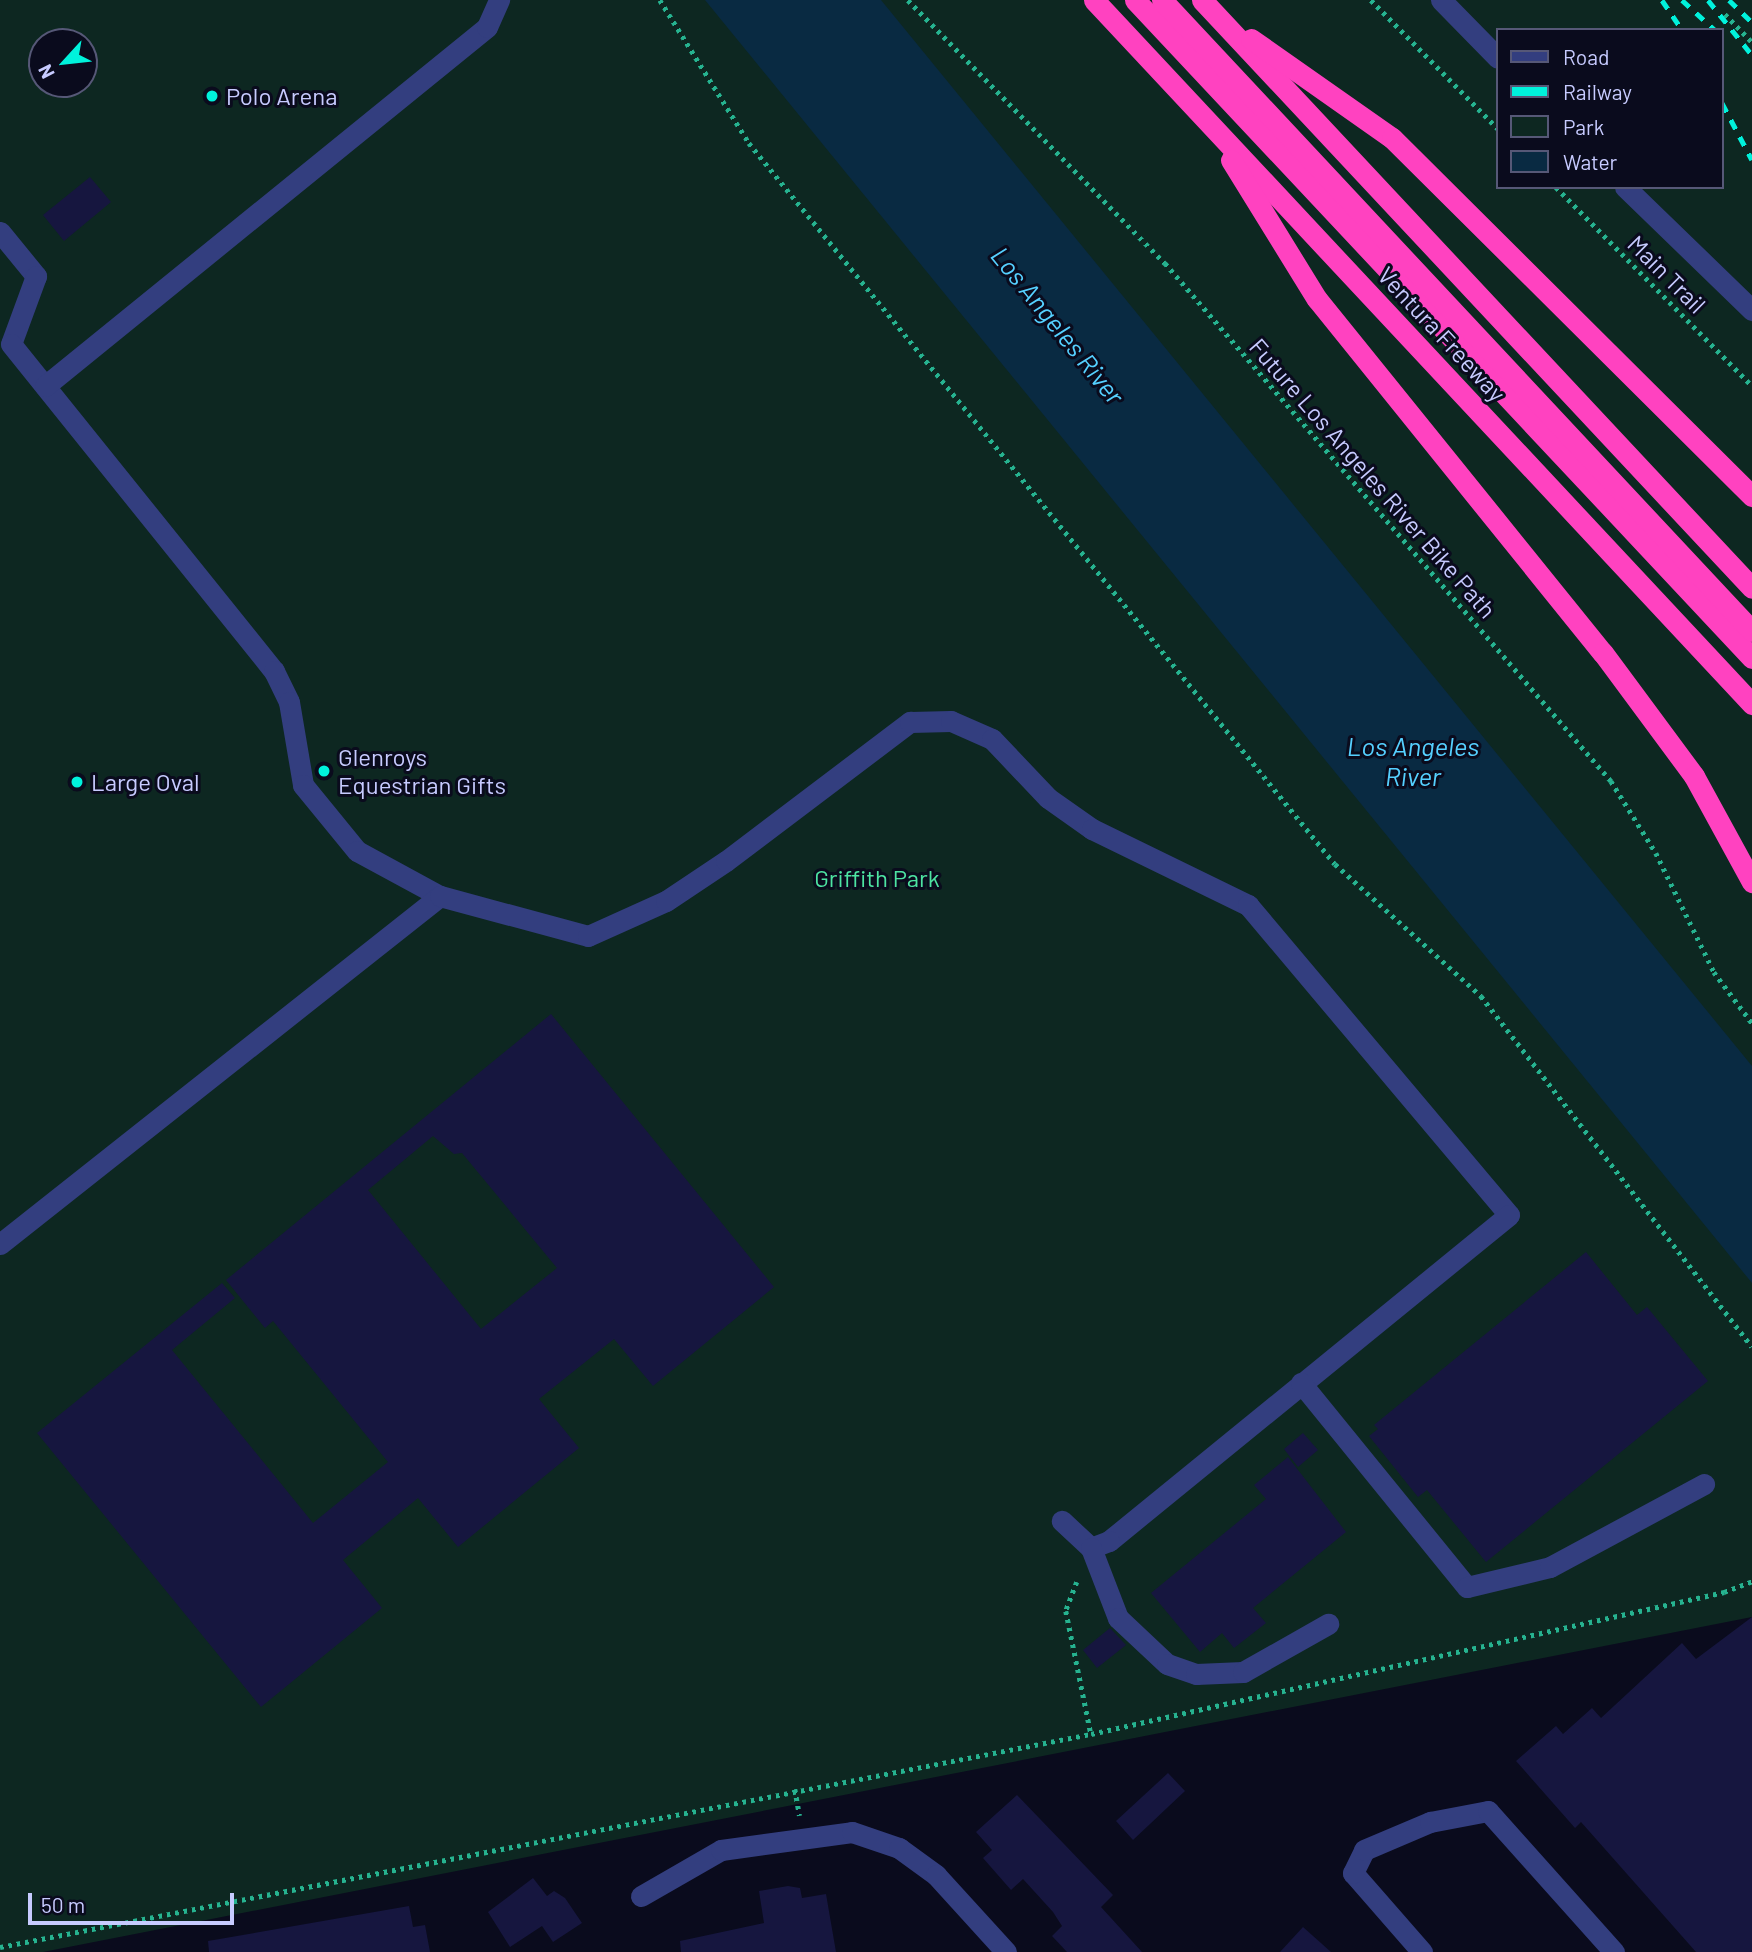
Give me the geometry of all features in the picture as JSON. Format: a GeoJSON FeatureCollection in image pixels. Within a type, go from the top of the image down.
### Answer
{"type":"FeatureCollection","features":[{"type":"Feature","properties":{"kind":"highway","name":"Ventura Freeway"},"geometry":{"type":"LineString","coordinates":[[1094,0],[1752,704]]}},
{"type":"Feature","properties":{"kind":"highway"},"geometry":{"type":"LineString","coordinates":[[1135,0],[1752,659]]}},
{"type":"Feature","properties":{"kind":"highway"},"geometry":{"type":"LineString","coordinates":[[1162,0],[1752,631]]}},
{"type":"Feature","properties":{"kind":"highway"},"geometry":{"type":"LineString","coordinates":[[1208,6],[1392,138],[1752,496]]}},
{"type":"Feature","properties":{"kind":"highway"},"geometry":{"type":"LineString","coordinates":[[1208,6],[1752,588]]}},
{"type":"Feature","properties":{"kind":"highway"},"geometry":{"type":"LineString","coordinates":[[1205,120],[1317,299],[1595,642],[1694,776],[1752,882]]}},
{"type":"Feature","properties":{"kind":"street"},"geometry":{"type":"LineString","coordinates":[[45,386],[487,27],[499,0]]}},
{"type":"Feature","properties":{"kind":"street"},"geometry":{"type":"LineString","coordinates":[[1441,0],[1496,56]]}},
{"type":"Feature","properties":{"kind":"street"},"geometry":{"type":"LineString","coordinates":[[1627,189],[1752,310]]}},
{"type":"Feature","properties":{"kind":"street"},"geometry":{"type":"LineString","coordinates":[[0,232],[36,276],[11,344],[274,671],[289,702],[303,785],[326,819],[386,872],[440,895],[588,936],[666,901],[726,861],[910,722],[951,721],[992,739],[1048,798],[1092,829],[1248,905],[1509,1215],[1109,1541],[1091,1548]]}},
{"type":"Feature","properties":{"kind":"street"},"geometry":{"type":"LineString","coordinates":[[0,1244],[440,895]]}},
{"type":"Feature","properties":{"kind":"street"},"geometry":{"type":"LineString","coordinates":[[1301,1383],[1466,1587],[1550,1567],[1703,1484]]}},
{"type":"Feature","properties":{"kind":"street"},"geometry":{"type":"LineString","coordinates":[[1062,1521],[1091,1548],[1118,1618],[1167,1664],[1196,1674],[1243,1672],[1328,1624]]}},
{"type":"Feature","properties":{"kind":"street"},"geometry":{"type":"LineString","coordinates":[[1422,1952],[1353,1873],[1364,1850],[1430,1822],[1488,1811],[1614,1952]]}},
{"type":"Feature","properties":{"kind":"street"},"geometry":{"type":"LineString","coordinates":[[641,1896],[721,1850],[804,1834],[852,1832],[899,1848],[936,1875],[1006,1952]]}},
{"type":"Feature","properties":{"kind":"path"},"geometry":{"type":"LineString","coordinates":[[660,0],[749,144],[1335,864],[1481,996],[1752,1347]]}},
{"type":"Feature","properties":{"kind":"path","name":"Future Los Angeles River Bike Path"},"geometry":{"type":"LineString","coordinates":[[908,0],[1165,263],[1611,781],[1656,853],[1714,972],[1752,1023]]}},
{"type":"Feature","properties":{"kind":"path"},"geometry":{"type":"LineString","coordinates":[[1371,0],[1496,127]]}},
{"type":"Feature","properties":{"kind":"path"},"geometry":{"type":"LineString","coordinates":[[1725,14],[1752,42]]}},
{"type":"Feature","properties":{"kind":"path","name":"Main Trail"},"geometry":{"type":"LineString","coordinates":[[1558,189],[1752,386]]}},
{"type":"Feature","properties":{"kind":"path"},"geometry":{"type":"LineString","coordinates":[[1091,1548],[1066,1611],[1091,1734]]}},
{"type":"Feature","properties":{"kind":"path"},"geometry":{"type":"LineString","coordinates":[[0,1947],[795,1789],[1091,1734],[1724,1592],[1752,1581]]}},
{"type":"Feature","properties":{"kind":"path"},"geometry":{"type":"LineString","coordinates":[[795,1789],[804,1834]]}},
{"type":"Feature","properties":{"kind":"green space","name":"Griffith Park"},"geometry":{"type":"Polygon","coordinates":[[[0,0],[1752,0],[1752,1617],[43,1952],[0,1952],[0,0]]]}},
{"type":"Feature","properties":{"kind":"water","name":"Los Angeles River"},"geometry":{"type":"Polygon","coordinates":[[[705,0],[881,0],[1752,1066],[1752,1283],[705,0]]]}},
{"type":"Feature","properties":{"kind":"building"},"geometry":{"type":"Polygon","coordinates":[[[90,177],[111,202],[64,241],[43,215],[90,177]]]}},
{"type":"Feature","properties":{"kind":"building"},"geometry":{"type":"Polygon","coordinates":[[[551,1014],[774,1287],[653,1386],[614,1339],[539,1399],[579,1448],[458,1547],[418,1498],[343,1560],[382,1608],[261,1707],[37,1433],[222,1283],[235,1298],[172,1350],[313,1523],[388,1462],[273,1321],[265,1328],[226,1280],[551,1014]],[[433,1136],[368,1190],[481,1329],[557,1268],[462,1153],[454,1154],[433,1136]]]}},
{"type":"Feature","properties":{"kind":"building"},"geometry":{"type":"Polygon","coordinates":[[[1586,1252],[1637,1315],[1647,1307],[1708,1381],[1486,1562],[1427,1490],[1418,1497],[1369,1436],[1378,1429],[1374,1425],[1586,1252]]]}},
{"type":"Feature","properties":{"kind":"building"},"geometry":{"type":"Polygon","coordinates":[[[1303,1433],[1318,1450],[1298,1467],[1284,1449],[1303,1433]]]}},
{"type":"Feature","properties":{"kind":"building"},"geometry":{"type":"Polygon","coordinates":[[[1288,1457],[1346,1532],[1253,1608],[1266,1623],[1234,1648],[1222,1633],[1200,1652],[1151,1593],[1266,1499],[1254,1485],[1288,1457]]]}},
{"type":"Feature","properties":{"kind":"building"},"geometry":{"type":"Polygon","coordinates":[[[1752,1617],[1752,1952],[1696,1952],[1581,1822],[1575,1828],[1516,1761],[1556,1726],[1563,1734],[1592,1708],[1601,1718],[1682,1643],[1696,1659],[1752,1617]]]}},
{"type":"Feature","properties":{"kind":"building"},"geometry":{"type":"Polygon","coordinates":[[[1110,1628],[1126,1645],[1097,1668],[1083,1650],[1110,1628]]]}},
{"type":"Feature","properties":{"kind":"building"},"geometry":{"type":"Polygon","coordinates":[[[1168,1773],[1185,1791],[1133,1840],[1116,1821],[1168,1773]]]}},
{"type":"Feature","properties":{"kind":"building"},"geometry":{"type":"Polygon","coordinates":[[[1017,1795],[1113,1895],[1101,1907],[1142,1952],[1067,1952],[1052,1936],[1062,1926],[1053,1912],[1023,1879],[1011,1890],[983,1858],[992,1850],[976,1832],[1017,1795]]]}},
{"type":"Feature","properties":{"kind":"building"},"geometry":{"type":"Polygon","coordinates":[[[533,1878],[547,1896],[554,1891],[565,1898],[582,1923],[553,1942],[542,1926],[510,1947],[488,1912],[533,1878]]]}},
{"type":"Feature","properties":{"kind":"building"},"geometry":{"type":"Polygon","coordinates":[[[788,1886],[800,1888],[802,1898],[826,1894],[836,1952],[681,1952],[680,1941],[764,1923],[759,1891],[788,1886]]]}},
{"type":"Feature","properties":{"kind":"building"},"geometry":{"type":"Polygon","coordinates":[[[409,1906],[413,1927],[425,1925],[430,1952],[209,1952],[208,1941],[409,1906]]]}},
{"type":"Feature","properties":{"kind":"building"},"geometry":{"type":"Polygon","coordinates":[[[1303,1927],[1331,1952],[1280,1952],[1303,1927]]]}},
{"type":"Feature","properties":{"kind":"railway"},"geometry":{"type":"LineString","coordinates":[[1662,0],[1681,28]]}},
{"type":"Feature","properties":{"kind":"railway"},"geometry":{"type":"LineString","coordinates":[[1682,0],[1713,28]]}},
{"type":"Feature","properties":{"kind":"railway"},"geometry":{"type":"LineString","coordinates":[[1708,0],[1752,55]]}},
{"type":"Feature","properties":{"kind":"railway"},"geometry":{"type":"LineString","coordinates":[[1729,0],[1752,22]]}},
{"type":"Feature","properties":{"kind":"railway"},"geometry":{"type":"LineString","coordinates":[[1724,107],[1752,160]]}},
{"type":"Feature","properties":{"kind":"place","name":"Polo Arena"},"geometry":{"type":"Point","coordinates":[212,96]}},
{"type":"Feature","properties":{"kind":"place","name":"Glenroys Equestrian Gifts"},"geometry":{"type":"Point","coordinates":[324,771]}},
{"type":"Feature","properties":{"kind":"place","name":"Large Oval"},"geometry":{"type":"Point","coordinates":[77,782]}}]}
